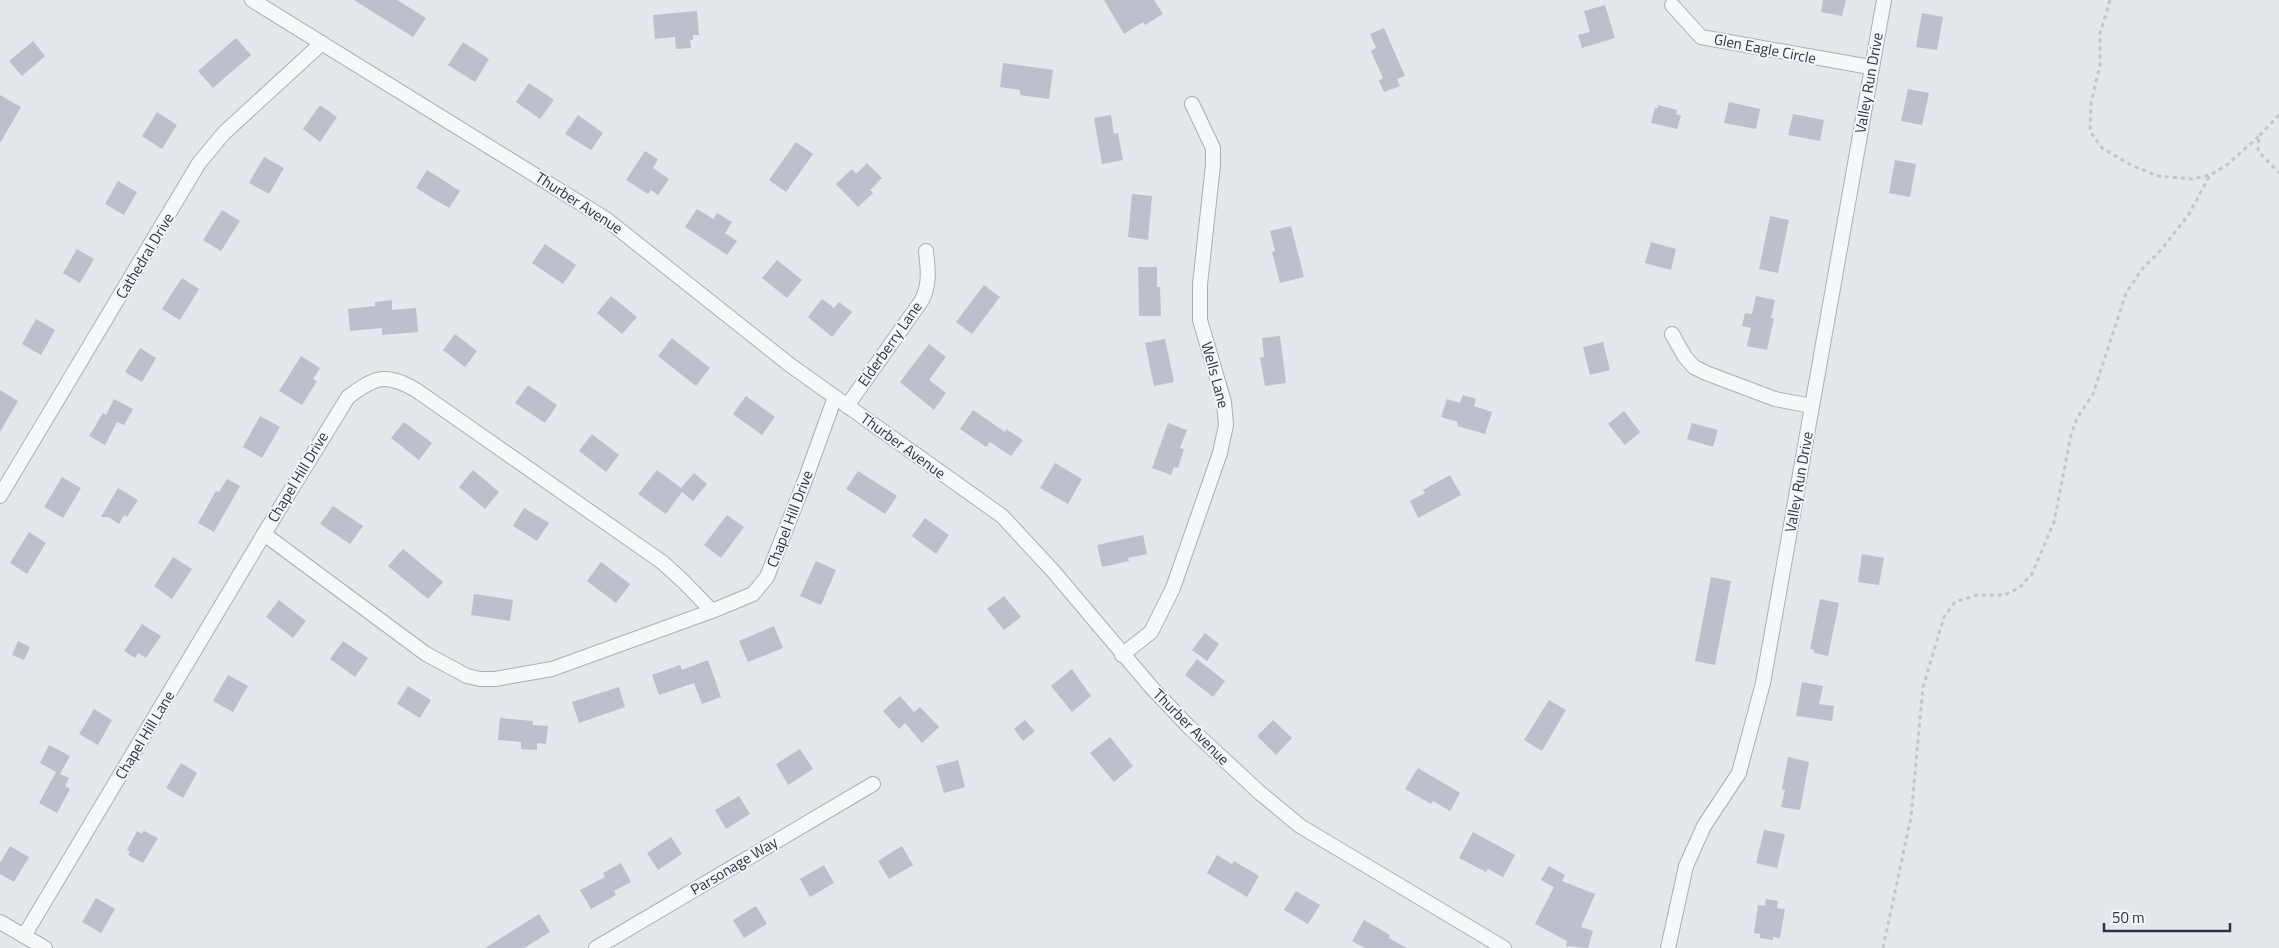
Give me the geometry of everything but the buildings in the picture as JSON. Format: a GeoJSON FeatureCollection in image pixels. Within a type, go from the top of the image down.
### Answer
{"type":"FeatureCollection","features":[{"type":"Feature","properties":{"kind":"street","name":"Thurber Avenue"},"geometry":{"type":"LineString","coordinates":[[252,0],[606,219],[782,358],[846,406],[1002,516],[1053,571],[1122,655],[1189,727],[1259,792],[1300,826],[1504,948]]}},
{"type":"Feature","properties":{"kind":"street","name":"Valley Run Drive"},"geometry":{"type":"LineString","coordinates":[[1668,948],[1686,866],[1704,826],[1739,773],[1765,674],[1870,67],[1884,0]]}},
{"type":"Feature","properties":{"kind":"street","name":"Glen Eagle Circle"},"geometry":{"type":"LineString","coordinates":[[1672,5],[1701,37],[1870,67]]}},
{"type":"Feature","properties":{"kind":"street","name":"Cathedral Drive"},"geometry":{"type":"LineString","coordinates":[[0,496],[199,164],[224,133],[322,43]]}},
{"type":"Feature","properties":{"kind":"street","name":"Wells Lane"},"geometry":{"type":"LineString","coordinates":[[1122,655],[1151,632],[1170,595],[1220,453],[1226,425],[1224,402],[1200,320],[1200,284],[1213,148],[1192,104]]}},
{"type":"Feature","properties":{"kind":"street","name":"Elderberry Lane"},"geometry":{"type":"LineString","coordinates":[[846,406],[922,300],[927,290],[928,278],[926,251]]}},
{"type":"Feature","properties":{"kind":"street"},"geometry":{"type":"LineString","coordinates":[[1672,334],[1685,357],[1694,366],[1706,373],[1775,399],[1812,406]]}},
{"type":"Feature","properties":{"kind":"street","name":"Chapel Hill Drive"},"geometry":{"type":"LineString","coordinates":[[712,611],[662,562],[416,390],[396,379],[381,378],[348,397],[264,534],[426,654],[467,676],[480,679],[495,679],[552,669],[712,611],[753,594],[767,578],[835,397]]}},
{"type":"Feature","properties":{"kind":"street","name":"Chapel Hill Lane"},"geometry":{"type":"LineString","coordinates":[[24,936],[264,534]]}},
{"type":"Feature","properties":{"kind":"street","name":"Parsonage Way"},"geometry":{"type":"LineString","coordinates":[[596,948],[873,784]]}},
{"type":"Feature","properties":{"kind":"street"},"geometry":{"type":"LineString","coordinates":[[0,922],[46,948]]}},
{"type":"Feature","properties":{"kind":"path"},"geometry":{"type":"LineString","coordinates":[[2110,0],[2100,34],[2100,65],[2091,103],[2090,132],[2102,148],[2131,165],[2158,176],[2192,179],[2210,175],[2227,165],[2279,116]]}},
{"type":"Feature","properties":{"kind":"path"},"geometry":{"type":"LineString","coordinates":[[2259,136],[2258,152],[2279,173]]}},
{"type":"Feature","properties":{"kind":"path"},"geometry":{"type":"LineString","coordinates":[[1883,948],[1911,817],[1923,687],[1944,617],[1955,602],[1977,594],[2004,595],[2019,588],[2032,574],[2054,522],[2071,435],[2077,418],[2093,394],[2126,294],[2142,269],[2161,250],[2189,214],[2210,175]]}}]}
